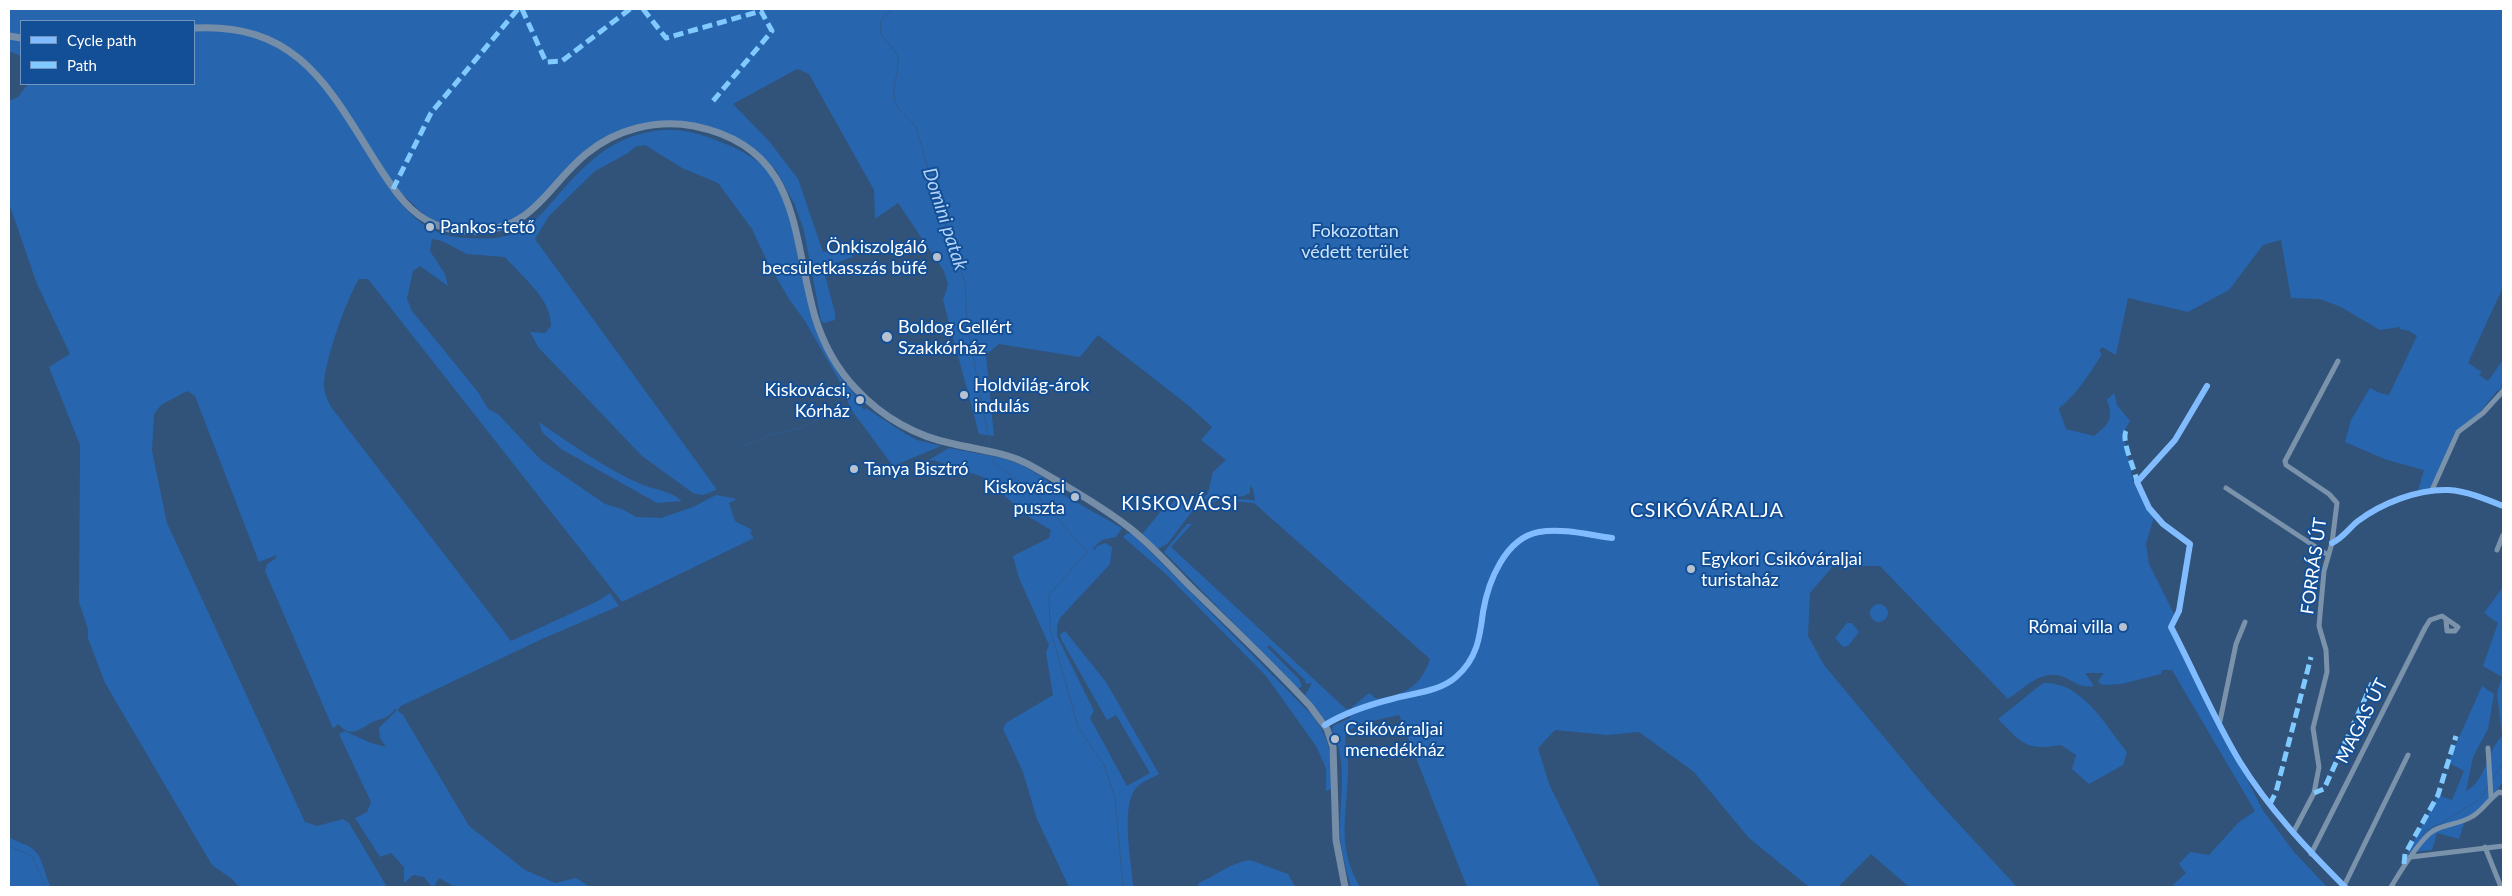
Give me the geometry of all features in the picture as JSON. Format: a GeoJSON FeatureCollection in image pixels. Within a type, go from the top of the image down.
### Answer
{"type":"FeatureCollection","features":[{"type":"Feature","properties":{"kind":"main road"},"geometry":{"type":"LineString","coordinates":[[195,28],[216,27],[242,31],[273,42],[300,59],[325,83],[393,189],[408,207],[426,220],[449,229],[484,230],[518,221],[537,207],[589,152],[617,135],[639,127],[662,124],[696,127],[717,133],[744,147],[764,163],[783,191],[796,222],[811,300],[819,329],[836,363],[854,387],[884,414],[914,432],[949,443],[998,453],[1026,463],[1126,525],[1298,693],[1325,725],[1334,752],[1336,840],[1345,887]]}},
{"type":"Feature","properties":{"kind":"street","name":"FORRÁS ÚT"},"geometry":{"type":"LineString","coordinates":[[2294,833],[2314,793],[2319,767],[2313,728],[2327,672],[2326,650],[2319,626],[2324,571],[2332,543],[2337,503],[2329,494],[2286,465],[2285,462],[2338,361]]}},
{"type":"Feature","properties":{"kind":"street"},"geometry":{"type":"LineString","coordinates":[[2207,386],[2175,440],[2137,482],[2149,508],[2164,524],[2190,544],[2179,611],[2171,627],[2240,762],[2266,800],[2311,854],[2344,887],[2408,755]]}},
{"type":"Feature","properties":{"kind":"street"},"geometry":{"type":"LineString","coordinates":[[2432,490],[2458,432],[2484,413],[2503,390]]}},
{"type":"Feature","properties":{"kind":"street"},"geometry":{"type":"LineString","coordinates":[[2226,488],[2328,555]]}},
{"type":"Feature","properties":{"kind":"street"},"geometry":{"type":"LineString","coordinates":[[2332,543],[2340,539],[2358,521],[2384,506],[2432,490],[2450,490],[2465,493],[2503,506]]}},
{"type":"Feature","properties":{"kind":"street"},"geometry":{"type":"LineString","coordinates":[[1325,725],[1352,710],[1434,689],[1457,676],[1468,664],[1478,644],[1486,596],[1494,573],[1504,557],[1526,538],[1539,532],[1559,532],[1612,538]]}},
{"type":"Feature","properties":{"kind":"street"},"geometry":{"type":"LineString","coordinates":[[2497,550],[2503,536]]}},
{"type":"Feature","properties":{"kind":"street","name":"MAGAS ÚT"},"geometry":{"type":"LineString","coordinates":[[2311,854],[2425,628],[2430,620],[2437,616],[2442,616],[2446,621]]}},
{"type":"Feature","properties":{"kind":"street"},"geometry":{"type":"LineString","coordinates":[[2220,722],[2236,644],[2244,622]]}},
{"type":"Feature","properties":{"kind":"street"},"geometry":{"type":"LineString","coordinates":[[2488,748],[2491,797]]}},
{"type":"Feature","properties":{"kind":"street"},"geometry":{"type":"LineString","coordinates":[[2391,887],[2404,864],[2433,832],[2476,815],[2491,797],[2499,792],[2503,793]]}},
{"type":"Feature","properties":{"kind":"street"},"geometry":{"type":"LineString","coordinates":[[2410,857],[2503,846]]}},
{"type":"Feature","properties":{"kind":"street"},"geometry":{"type":"LineString","coordinates":[[2485,847],[2501,887]]}},
{"type":"Feature","properties":{"kind":"green space","name":"Fokozottan védett terület"},"geometry":{"type":"Polygon","coordinates":[[[9,9],[2503,9],[2503,287],[2468,363],[2482,372],[2479,375],[2488,381],[2503,360],[2503,388],[2497,391],[2478,414],[2455,432],[2431,489],[2417,494],[2424,470],[2387,460],[2345,442],[2351,420],[2370,388],[2389,395],[2417,336],[2409,331],[2400,329],[2400,327],[2380,330],[2341,307],[2320,299],[2291,298],[2281,240],[2263,245],[2229,290],[2188,312],[2128,298],[2116,355],[2102,347],[2099,351],[2102,354],[2089,375],[2074,394],[2061,405],[2059,410],[2066,429],[2094,436],[2109,421],[2110,412],[2107,400],[2114,393],[2117,405],[2130,421],[2123,433],[2134,484],[2154,517],[2146,544],[2149,564],[2174,614],[2171,627],[2262,809],[2294,852],[2327,887],[2175,887],[2173,885],[2186,873],[2179,864],[2190,852],[2209,855],[2239,822],[2255,811],[2172,670],[2162,670],[2161,674],[2121,684],[2102,685],[2098,681],[2104,673],[2085,673],[2094,686],[2080,685],[2060,676],[2044,676],[2036,679],[2008,699],[1880,566],[1833,566],[1810,593],[1808,636],[1824,665],[1932,795],[2017,887],[1909,887],[1871,854],[1838,887],[1809,887],[1749,838],[1694,772],[1639,732],[1607,735],[1555,730],[1538,748],[1549,784],[1600,887],[1467,887],[1399,715],[1359,724],[1346,733],[1348,766],[1345,844],[1348,858],[1360,887],[1351,887],[1340,837],[1342,766],[1337,742],[1332,730],[1333,726],[1350,718],[1350,713],[1329,723],[1326,721],[1305,695],[1312,683],[1306,684],[1305,680],[1269,645],[1267,647],[1299,679],[1302,686],[1298,689],[1164,552],[1187,524],[1192,524],[1171,547],[1346,709],[1350,709],[1369,693],[1377,699],[1395,695],[1410,688],[1422,676],[1430,659],[1254,503],[1219,500],[1211,503],[1211,500],[1216,498],[1255,500],[1253,489],[1250,486],[1250,493],[1243,496],[1213,497],[1196,507],[1208,493],[1213,472],[1226,460],[1201,440],[1212,427],[1189,406],[1098,335],[1080,357],[999,344],[986,355],[994,436],[979,434],[943,300],[948,285],[944,271],[898,203],[875,219],[874,190],[809,74],[797,69],[733,104],[769,141],[798,179],[823,252],[850,251],[853,257],[827,266],[824,271],[835,313],[835,320],[824,323],[821,321],[804,231],[795,205],[776,170],[765,159],[733,137],[671,124],[618,136],[583,158],[524,218],[471,231],[443,225],[427,217],[399,191],[396,198],[419,221],[445,235],[492,238],[521,231],[541,215],[576,175],[600,154],[629,138],[645,133],[670,130],[705,136],[738,149],[767,169],[782,193],[820,330],[826,347],[843,381],[840,382],[805,321],[789,299],[768,263],[752,229],[718,183],[682,168],[645,145],[635,147],[628,153],[595,171],[549,216],[535,239],[715,487],[716,490],[703,495],[693,493],[642,456],[538,347],[530,332],[545,333],[551,326],[550,316],[535,289],[505,257],[467,254],[442,241],[432,239],[430,251],[445,274],[448,286],[420,266],[413,271],[407,299],[412,311],[478,392],[488,409],[498,414],[541,460],[605,504],[622,509],[636,517],[661,518],[693,507],[716,495],[737,499],[729,503],[735,521],[752,530],[750,533],[754,538],[622,602],[368,279],[359,279],[342,315],[328,360],[324,384],[327,399],[331,407],[511,641],[598,601],[610,593],[619,606],[542,639],[401,706],[397,710],[395,709],[385,718],[357,731],[350,732],[338,724],[334,728],[332,726],[265,571],[267,564],[275,559],[277,555],[259,562],[195,396],[187,391],[161,405],[154,414],[152,451],[167,523],[305,822],[317,826],[343,819],[349,823],[387,887],[239,887],[232,879],[212,865],[105,683],[88,638],[88,629],[79,602],[80,445],[49,367],[70,354],[37,284],[10,206],[9,101],[18,97],[27,85],[195,85],[195,20],[20,20],[20,56],[9,51],[9,9]]]}},
{"type":"Feature","properties":{"kind":"green space"},"geometry":{"type":"Polygon","coordinates":[[[847,383],[864,410],[866,408],[917,440],[941,446],[893,466],[853,412],[839,385],[847,383]]]}},
{"type":"Feature","properties":{"kind":"green space"},"geometry":{"type":"Polygon","coordinates":[[[539,422],[616,472],[643,485],[673,495],[682,501],[657,503],[561,449],[542,432],[539,422]]]}},
{"type":"Feature","properties":{"kind":"green space"},"geometry":{"type":"Polygon","coordinates":[[[949,448],[1002,458],[1022,465],[1044,478],[1065,496],[1122,528],[1116,537],[1102,540],[1093,548],[1094,550],[1097,546],[1105,543],[1112,547],[1110,564],[1060,618],[1057,626],[1057,636],[1094,711],[1090,718],[1127,786],[1150,773],[1116,715],[1107,720],[1061,639],[1060,634],[1065,631],[1106,682],[1159,774],[1138,786],[1131,796],[1128,836],[1133,887],[1069,887],[1037,819],[1023,772],[1003,729],[1006,723],[1053,695],[1046,653],[1049,645],[1019,578],[1013,556],[1049,538],[1051,530],[1029,517],[983,477],[933,460],[927,461],[949,448]]]}},
{"type":"Feature","properties":{"kind":"green space"},"geometry":{"type":"Polygon","coordinates":[[[1177,498],[1193,510],[1168,543],[1158,549],[1143,533],[1167,504],[1170,506],[1177,498]]]}},
{"type":"Feature","properties":{"kind":"green space"},"geometry":{"type":"Polygon","coordinates":[[[1128,533],[1133,534],[1313,716],[1327,742],[1332,767],[1333,788],[1326,791],[1326,768],[1316,746],[1266,676],[1167,575],[1123,537],[1128,533]]]}},
{"type":"Feature","properties":{"kind":"green space"},"geometry":{"type":"Polygon","coordinates":[[[2503,587],[2503,782],[2479,813],[2464,823],[2459,839],[2437,833],[2432,850],[2407,853],[2438,795],[2452,800],[2464,771],[2448,762],[2482,686],[2494,694],[2488,729],[2473,757],[2466,791],[2478,780],[2502,736],[2497,693],[2502,677],[2483,666],[2498,623],[2484,613],[2503,587]]]}},
{"type":"Feature","properties":{"kind":"green space"},"geometry":{"type":"Polygon","coordinates":[[[1879,604],[1885,607],[1888,613],[1885,619],[1879,622],[1873,619],[1870,613],[1873,607],[1879,604]]]}},
{"type":"Feature","properties":{"kind":"green space"},"geometry":{"type":"Polygon","coordinates":[[[1847,623],[1852,623],[1859,632],[1848,646],[1843,647],[1835,638],[1847,623]]]}},
{"type":"Feature","properties":{"kind":"green space"},"geometry":{"type":"Polygon","coordinates":[[[2043,683],[2057,684],[2069,689],[2091,707],[2127,752],[2123,765],[2089,784],[2072,769],[2076,755],[2061,745],[2039,747],[2025,743],[1998,719],[2043,683]]]}},
{"type":"Feature","properties":{"kind":"green space"},"geometry":{"type":"Polygon","coordinates":[[[397,710],[403,715],[469,826],[525,870],[555,883],[576,878],[590,887],[455,887],[439,878],[434,887],[432,887],[424,877],[413,875],[404,883],[404,867],[391,853],[380,857],[355,818],[367,812],[371,802],[339,734],[345,731],[371,743],[386,747],[380,738],[379,728],[397,710]]]}},
{"type":"Feature","properties":{"kind":"green space"},"geometry":{"type":"Polygon","coordinates":[[[9,837],[34,850],[42,863],[51,887],[9,887],[9,837]]]}},
{"type":"Feature","properties":{"kind":"green space"},"geometry":{"type":"Polygon","coordinates":[[[1250,860],[1288,874],[1295,887],[1197,887],[1199,883],[1230,866],[1250,860]]]}},
{"type":"Feature","properties":{"kind":"waterway","name":"Domini patak"},"geometry":{"type":"LineString","coordinates":[[891,9],[881,20],[880,31],[897,55],[898,65],[894,97],[898,107],[917,130],[935,193],[965,282],[967,325],[990,446]]}},
{"type":"Feature","properties":{"kind":"waterway"},"geometry":{"type":"LineString","coordinates":[[738,449],[769,435],[801,428],[835,411],[845,415]]}},
{"type":"Feature","properties":{"kind":"waterway"},"geometry":{"type":"LineString","coordinates":[[991,455],[994,463],[1034,492],[1087,552],[1049,595],[1050,628],[1078,727],[1104,765],[1115,798],[1123,887]]}},
{"type":"Feature","properties":{"kind":"waterway"},"geometry":{"type":"LineString","coordinates":[[2492,780],[2503,762]]}},
{"type":"Feature","properties":{"kind":"waterway"},"geometry":{"type":"LineString","coordinates":[[2423,835],[2426,830],[2440,824],[2480,799],[2488,786]]}},
{"type":"Feature","properties":{"kind":"waterway"},"geometry":{"type":"LineString","coordinates":[[9,846],[32,856],[46,887]]}},
{"type":"Feature","properties":{"kind":"marked path"},"geometry":{"type":"LineString","coordinates":[[393,189],[431,113],[518,9]]}},
{"type":"Feature","properties":{"kind":"marked path"},"geometry":{"type":"LineString","coordinates":[[522,9],[546,62],[562,61],[630,9]]}},
{"type":"Feature","properties":{"kind":"marked path"},"geometry":{"type":"LineString","coordinates":[[643,9],[666,38],[761,11],[772,31],[713,101]]}},
{"type":"Feature","properties":{"kind":"marked path"},"geometry":{"type":"LineString","coordinates":[[2126,431],[2125,441],[2137,482]]}},
{"type":"Feature","properties":{"kind":"marked path"},"geometry":{"type":"LineString","coordinates":[[2270,804],[2276,792],[2311,657]]}},
{"type":"Feature","properties":{"kind":"marked path"},"geometry":{"type":"LineString","coordinates":[[2314,793],[2324,789],[2372,683]]}},
{"type":"Feature","properties":{"kind":"marked path"},"geometry":{"type":"LineString","coordinates":[[2404,864],[2405,854],[2438,795],[2456,736]]}},
{"type":"Feature","properties":{"kind":"cycle path"},"geometry":{"type":"LineString","coordinates":[[2207,386],[2175,440],[2137,482],[2149,508],[2163,524],[2190,544],[2179,611],[2171,627],[2221,729],[2251,779],[2289,828],[2345,887]]}},
{"type":"Feature","properties":{"kind":"cycle path"},"geometry":{"type":"LineString","coordinates":[[2332,543],[2343,536],[2358,521],[2378,508],[2401,498],[2425,492],[2437,490],[2462,492],[2503,506]]}},
{"type":"Feature","properties":{"kind":"cycle path"},"geometry":{"type":"LineString","coordinates":[[1325,725],[1366,706],[1434,689],[1456,677],[1469,663],[1473,655],[1480,630],[1485,600],[1500,563],[1508,552],[1527,536],[1539,532],[1557,531],[1612,538]]}},
{"type":"Feature","properties":{"kind":"place","name":"Pankos-tető"},"geometry":{"type":"Point","coordinates":[430,227]}},
{"type":"Feature","properties":{"kind":"place","name":"Önkiszolgáló becsületkasszás büfé"},"geometry":{"type":"Point","coordinates":[937,257]}},
{"type":"Feature","properties":{"kind":"place","name":"Boldog Gellért Szakkórház"},"geometry":{"type":"Point","coordinates":[887,337]}},
{"type":"Feature","properties":{"kind":"place","name":"Holdvilág-árok indulás"},"geometry":{"type":"Point","coordinates":[964,395]}},
{"type":"Feature","properties":{"kind":"place","name":"Kiskovácsi, Kórház"},"geometry":{"type":"Point","coordinates":[860,400]}},
{"type":"Feature","properties":{"kind":"place","name":"Tanya Bisztró"},"geometry":{"type":"Point","coordinates":[854,469]}},
{"type":"Feature","properties":{"kind":"place","name":"Kiskovácsi puszta"},"geometry":{"type":"Point","coordinates":[1075,497]}},
{"type":"Feature","properties":{"kind":"place","name":"Egykori Csikóváraljai turistaház"},"geometry":{"type":"Point","coordinates":[1691,569]}},
{"type":"Feature","properties":{"kind":"place","name":"Római villa"},"geometry":{"type":"Point","coordinates":[2123,627]}},
{"type":"Feature","properties":{"kind":"place","name":"Csikóváraljai menedékház"},"geometry":{"type":"Point","coordinates":[1335,739]}},
{"type":"Feature","properties":{"kind":"district","name":"KISKOVÁCSI"},"geometry":{"type":"Point","coordinates":[1180,504]}},
{"type":"Feature","properties":{"kind":"district","name":"CSIKÓVÁRALJA"},"geometry":{"type":"Point","coordinates":[1707,511]}}]}
